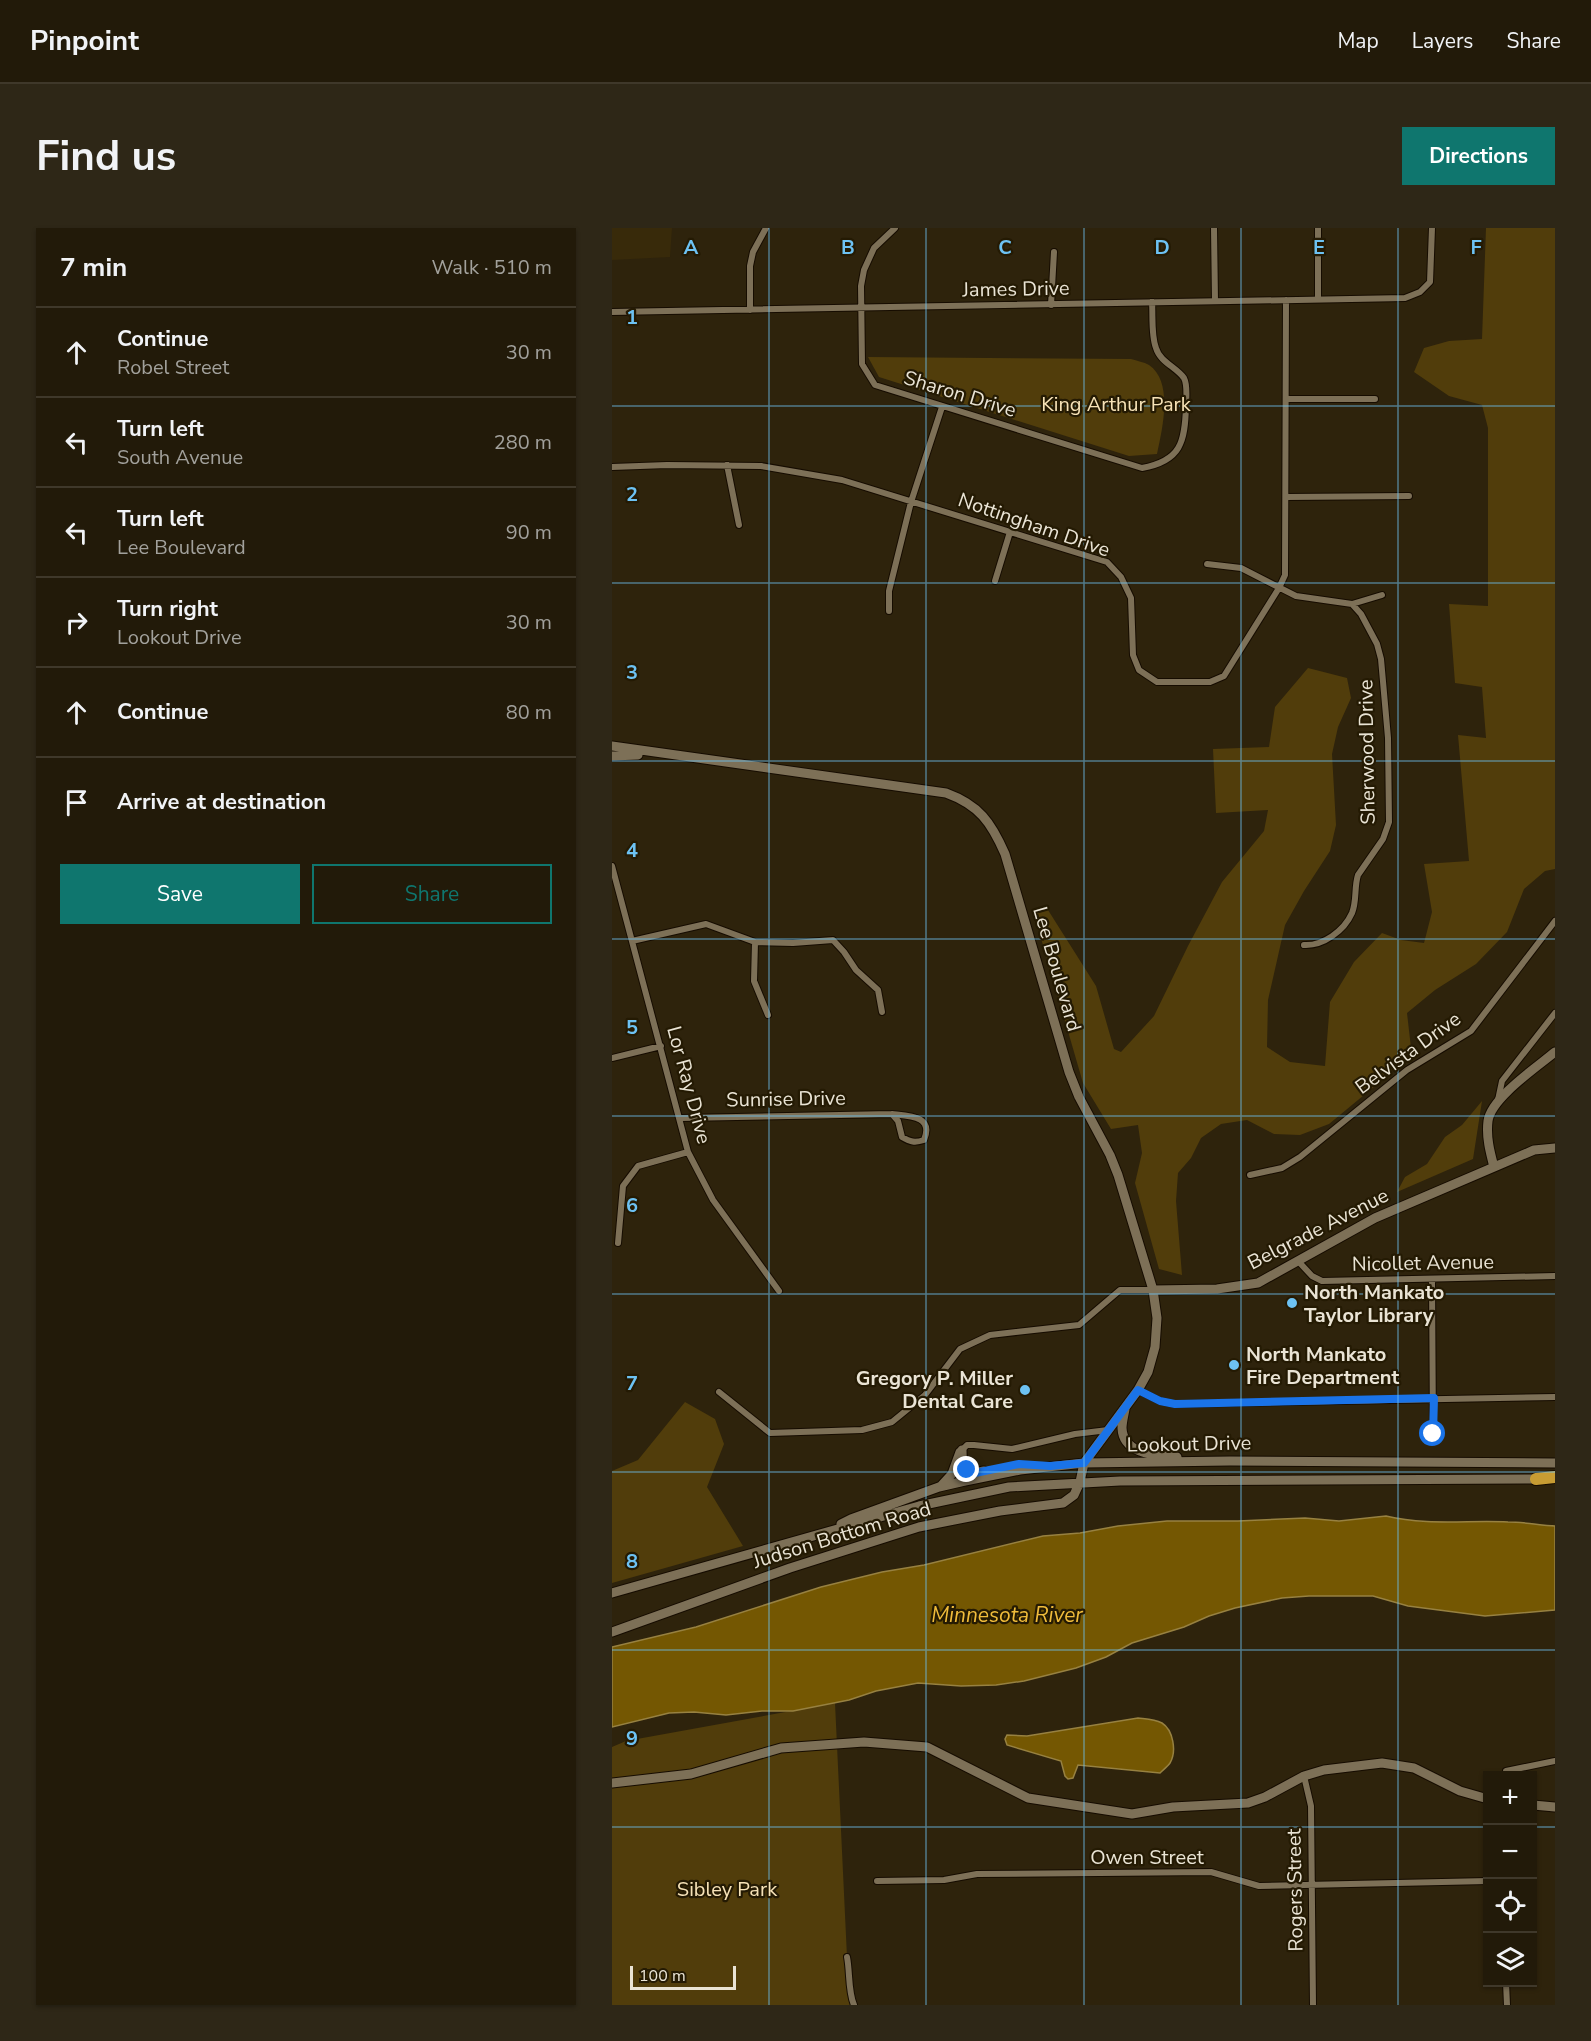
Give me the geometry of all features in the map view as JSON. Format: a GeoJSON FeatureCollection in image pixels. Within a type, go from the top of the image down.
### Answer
{"type":"FeatureCollection","features":[{"type":"Feature","properties":{"kind":"highway"},"geometry":{"type":"LineString","coordinates":[[1536,1479],[1555,1478]]}},
{"type":"Feature","properties":{"kind":"main road","name":"Lee Boulevard"},"geometry":{"type":"LineString","coordinates":[[612,746],[946,793],[977,809],[989,822],[1005,854],[1078,1097],[1110,1155],[1118,1175],[1153,1290],[1157,1318],[1155,1347],[1148,1372],[1138,1390],[1084,1463],[1080,1482]]}},
{"type":"Feature","properties":{"kind":"main road"},"geometry":{"type":"LineString","coordinates":[[612,756],[656,753]]}},
{"type":"Feature","properties":{"kind":"main road"},"geometry":{"type":"LineString","coordinates":[[1494,1167],[1488,1143],[1488,1119],[1498,1101],[1555,1052]]}},
{"type":"Feature","properties":{"kind":"main road","name":"Belgrade Avenue"},"geometry":{"type":"LineString","coordinates":[[1153,1290],[1216,1289],[1258,1283],[1375,1218],[1534,1150],[1555,1148]]}},
{"type":"Feature","properties":{"kind":"main road"},"geometry":{"type":"LineString","coordinates":[[1125,1408],[1122,1429],[1124,1438],[1138,1451],[1153,1455],[1230,1461]]}},
{"type":"Feature","properties":{"kind":"main road"},"geometry":{"type":"LineString","coordinates":[[962,1449],[962,1461],[970,1472],[1019,1464],[1050,1466]]}},
{"type":"Feature","properties":{"kind":"main road"},"geometry":{"type":"LineString","coordinates":[[939,1487],[952,1474],[962,1449]]}},
{"type":"Feature","properties":{"kind":"main road","name":"Lookout Drive"},"geometry":{"type":"LineString","coordinates":[[834,1529],[851,1519],[939,1487],[1050,1466],[1084,1463],[1230,1461],[1555,1462]]}},
{"type":"Feature","properties":{"kind":"main road","name":"Lookout Drive"},"geometry":{"type":"LineString","coordinates":[[612,1593],[834,1529],[1009,1487],[1080,1482],[1536,1479]]}},
{"type":"Feature","properties":{"kind":"main road","name":"Judson Bottom Road"},"geometry":{"type":"LineString","coordinates":[[612,1632],[790,1568],[918,1527],[1000,1511],[1063,1503],[1074,1495],[1080,1482]]}},
{"type":"Feature","properties":{"kind":"main road"},"geometry":{"type":"LineString","coordinates":[[612,1783],[618,1780],[691,1774],[781,1748],[864,1742],[927,1747],[1028,1798],[1132,1814],[1173,1808],[1248,1803],[1265,1797],[1304,1776],[1324,1770],[1382,1763],[1413,1768],[1460,1791],[1483,1798]]}},
{"type":"Feature","properties":{"kind":"main road"},"geometry":{"type":"LineString","coordinates":[[1537,1805],[1555,1807]]}},
{"type":"Feature","properties":{"kind":"street"},"geometry":{"type":"LineString","coordinates":[[750,310],[750,266],[753,252],[766,228]]}},
{"type":"Feature","properties":{"kind":"street","name":"Sharon Drive"},"geometry":{"type":"LineString","coordinates":[[895,228],[874,248],[864,270],[861,286],[862,364],[875,385],[1142,468],[1169,460],[1180,447],[1186,432],[1186,384],[1183,377],[1161,357],[1156,348],[1152,302]]}},
{"type":"Feature","properties":{"kind":"street"},"geometry":{"type":"LineString","coordinates":[[1214,228],[1215,301]]}},
{"type":"Feature","properties":{"kind":"street"},"geometry":{"type":"LineString","coordinates":[[1318,228],[1318,299]]}},
{"type":"Feature","properties":{"kind":"street","name":"James Drive"},"geometry":{"type":"LineString","coordinates":[[612,312],[1405,298],[1420,292],[1430,282],[1432,228]]}},
{"type":"Feature","properties":{"kind":"street"},"geometry":{"type":"LineString","coordinates":[[1052,305],[1054,252]]}},
{"type":"Feature","properties":{"kind":"street","name":"Nottingham Drive"},"geometry":{"type":"LineString","coordinates":[[612,467],[761,466],[842,480],[1107,562],[1121,577],[1131,598],[1133,655],[1139,670],[1157,682],[1210,682],[1224,676],[1279,588],[1285,574],[1286,300]]}},
{"type":"Feature","properties":{"kind":"street"},"geometry":{"type":"LineString","coordinates":[[1287,399],[1375,399]]}},
{"type":"Feature","properties":{"kind":"street"},"geometry":{"type":"LineString","coordinates":[[890,611],[889,591],[911,502],[942,407]]}},
{"type":"Feature","properties":{"kind":"street"},"geometry":{"type":"LineString","coordinates":[[727,465],[739,525]]}},
{"type":"Feature","properties":{"kind":"street"},"geometry":{"type":"LineString","coordinates":[[1286,497],[1409,496]]}},
{"type":"Feature","properties":{"kind":"street"},"geometry":{"type":"LineString","coordinates":[[995,581],[1010,532]]}},
{"type":"Feature","properties":{"kind":"street"},"geometry":{"type":"LineString","coordinates":[[1207,564],[1241,568],[1296,596],[1352,604],[1382,595]]}},
{"type":"Feature","properties":{"kind":"street","name":"Sherwood Drive"},"geometry":{"type":"LineString","coordinates":[[1304,945],[1326,941],[1347,921],[1353,912],[1355,883],[1358,875],[1383,839],[1389,822],[1388,738],[1381,659],[1377,644],[1361,614],[1352,604]]}},
{"type":"Feature","properties":{"kind":"street","name":"Lor Ray Drive"},"geometry":{"type":"LineString","coordinates":[[612,866],[681,1118],[688,1152],[713,1200],[780,1291]]}},
{"type":"Feature","properties":{"kind":"street","name":"Belvista Drive"},"geometry":{"type":"LineString","coordinates":[[1250,1176],[1282,1168],[1300,1157],[1407,1070],[1472,1031],[1555,921]]}},
{"type":"Feature","properties":{"kind":"street"},"geometry":{"type":"LineString","coordinates":[[632,941],[706,924],[755,942],[793,943],[833,940],[844,951],[856,970],[878,990],[882,1012]]}},
{"type":"Feature","properties":{"kind":"street"},"geometry":{"type":"LineString","coordinates":[[755,942],[754,981],[768,1015]]}},
{"type":"Feature","properties":{"kind":"street"},"geometry":{"type":"LineString","coordinates":[[1498,1101],[1502,1081],[1555,1012]]}},
{"type":"Feature","properties":{"kind":"street"},"geometry":{"type":"LineString","coordinates":[[612,1058],[661,1046]]}},
{"type":"Feature","properties":{"kind":"street","name":"Sunrise Drive"},"geometry":{"type":"LineString","coordinates":[[681,1118],[892,1114],[922,1120],[927,1126],[924,1140],[916,1143],[909,1142],[902,1137],[898,1121],[892,1114]]}},
{"type":"Feature","properties":{"kind":"street"},"geometry":{"type":"LineString","coordinates":[[618,1243],[622,1186],[638,1167],[688,1152]]}},
{"type":"Feature","properties":{"kind":"street","name":"Nicollet Avenue"},"geometry":{"type":"LineString","coordinates":[[1299,1262],[1312,1276],[1322,1281],[1555,1276]]}},
{"type":"Feature","properties":{"kind":"street"},"geometry":{"type":"LineString","coordinates":[[1432,1279],[1433,1434]]}},
{"type":"Feature","properties":{"kind":"street","name":"Belgrade Avenue"},"geometry":{"type":"LineString","coordinates":[[718,1392],[770,1433],[862,1430],[892,1422],[925,1395],[960,1349],[990,1335],[1079,1324],[1120,1290],[1153,1290]]}},
{"type":"Feature","properties":{"kind":"street"},"geometry":{"type":"LineString","coordinates":[[1138,1390],[1160,1401],[1175,1404],[1555,1397]]}},
{"type":"Feature","properties":{"kind":"street"},"geometry":{"type":"LineString","coordinates":[[962,1449],[974,1444],[1012,1449],[1075,1434],[1108,1430]]}},
{"type":"Feature","properties":{"kind":"street"},"geometry":{"type":"LineString","coordinates":[[1515,1771],[1555,1761]]}},
{"type":"Feature","properties":{"kind":"street","name":"Rogers Street"},"geometry":{"type":"LineString","coordinates":[[1304,1776],[1311,1806],[1313,2005]]}},
{"type":"Feature","properties":{"kind":"street","name":"Owen Street"},"geometry":{"type":"LineString","coordinates":[[878,1881],[944,1880],[978,1874],[1211,1872],[1259,1886],[1311,1883],[1483,1881]]}},
{"type":"Feature","properties":{"kind":"street"},"geometry":{"type":"LineString","coordinates":[[847,1957],[851,1998],[854,2005]]}},
{"type":"Feature","properties":{"kind":"street"},"geometry":{"type":"LineString","coordinates":[[1506,1987],[1507,2005]]}},
{"type":"Feature","properties":{"kind":"shaded area"},"geometry":{"type":"Polygon","coordinates":[[[612,228],[672,228],[670,257],[612,260],[612,228]]]}},
{"type":"Feature","properties":{"kind":"green space"},"geometry":{"type":"Polygon","coordinates":[[[1486,228],[1555,228],[1555,869],[1545,871],[1524,889],[1507,932],[1476,964],[1435,990],[1407,1013],[1411,1048],[1387,1076],[1329,1124],[1300,1135],[1274,1134],[1247,1120],[1221,1124],[1201,1138],[1191,1158],[1178,1173],[1176,1201],[1182,1275],[1159,1269],[1135,1183],[1142,1153],[1138,1125],[1111,1129],[1083,1083],[1034,914],[1048,910],[1096,986],[1114,1049],[1121,1052],[1154,1016],[1222,882],[1264,831],[1268,810],[1216,813],[1213,749],[1269,747],[1275,707],[1308,668],[1347,678],[1351,698],[1338,727],[1332,754],[1336,825],[1330,851],[1285,925],[1268,1000],[1267,1047],[1290,1062],[1325,1066],[1330,1002],[1354,962],[1382,933],[1401,940],[1424,943],[1432,912],[1424,864],[1469,861],[1458,735],[1486,738],[1482,687],[1455,683],[1449,604],[1488,606],[1488,428],[1482,405],[1449,396],[1414,372],[1424,348],[1449,341],[1482,339],[1486,228]]]}},
{"type":"Feature","properties":{"kind":"green space","name":"King Arthur Park"},"geometry":{"type":"Polygon","coordinates":[[[868,357],[1131,359],[1143,362],[1157,373],[1164,394],[1163,420],[1157,454],[1129,456],[879,377],[868,357]]]}},
{"type":"Feature","properties":{"kind":"green space"},"geometry":{"type":"Polygon","coordinates":[[[1482,1101],[1473,1159],[1397,1192],[1405,1177],[1427,1164],[1445,1137],[1462,1125],[1482,1101]]]}},
{"type":"Feature","properties":{"kind":"green space"},"geometry":{"type":"Polygon","coordinates":[[[685,1402],[715,1419],[724,1444],[707,1487],[743,1546],[612,1583],[612,1471],[638,1460],[685,1402]]]}},
{"type":"Feature","properties":{"kind":"green space","name":"Sibley Park"},"geometry":{"type":"Polygon","coordinates":[[[835,1703],[847,1957],[857,2005],[612,2005],[612,1747],[626,1741],[835,1703]]]}},
{"type":"Feature","properties":{"kind":"water","name":"Minnesota River"},"geometry":{"type":"Polygon","coordinates":[[[1386,1516],[1417,1521],[1514,1522],[1555,1526],[1555,1610],[1485,1616],[1408,1606],[1373,1596],[1282,1598],[1209,1616],[1184,1627],[1132,1643],[1106,1657],[1076,1668],[1024,1681],[961,1686],[918,1683],[793,1711],[762,1711],[726,1715],[694,1712],[669,1713],[612,1727],[612,1647],[696,1627],[821,1587],[1043,1536],[1080,1533],[1118,1526],[1167,1521],[1305,1518],[1339,1521],[1386,1516]]]}},
{"type":"Feature","properties":{"kind":"water"},"geometry":{"type":"Polygon","coordinates":[[[1138,1718],[1162,1723],[1171,1736],[1172,1758],[1160,1773],[1078,1765],[1073,1778],[1068,1779],[1061,1761],[1007,1745],[1005,1739],[1007,1735],[1027,1736],[1138,1718]]]}},
{"type":"Feature","properties":{"kind":"place","name":"North Mankato Taylor Library"},"geometry":{"type":"Point","coordinates":[1292,1303]}},
{"type":"Feature","properties":{"kind":"place","name":"North Mankato Fire Department"},"geometry":{"type":"Point","coordinates":[1234,1365]}},
{"type":"Feature","properties":{"kind":"place","name":"Gregory P. Miller Dental Care"},"geometry":{"type":"Point","coordinates":[1025,1390]}},
{"type":"Feature","properties":{"kind":"route"},"geometry":{"type":"LineString","coordinates":[[967,1470],[975,1473],[1019,1464],[1050,1466],[1084,1463],[1138,1390],[1160,1401],[1175,1404],[1434,1398],[1433,1434]]}}]}
